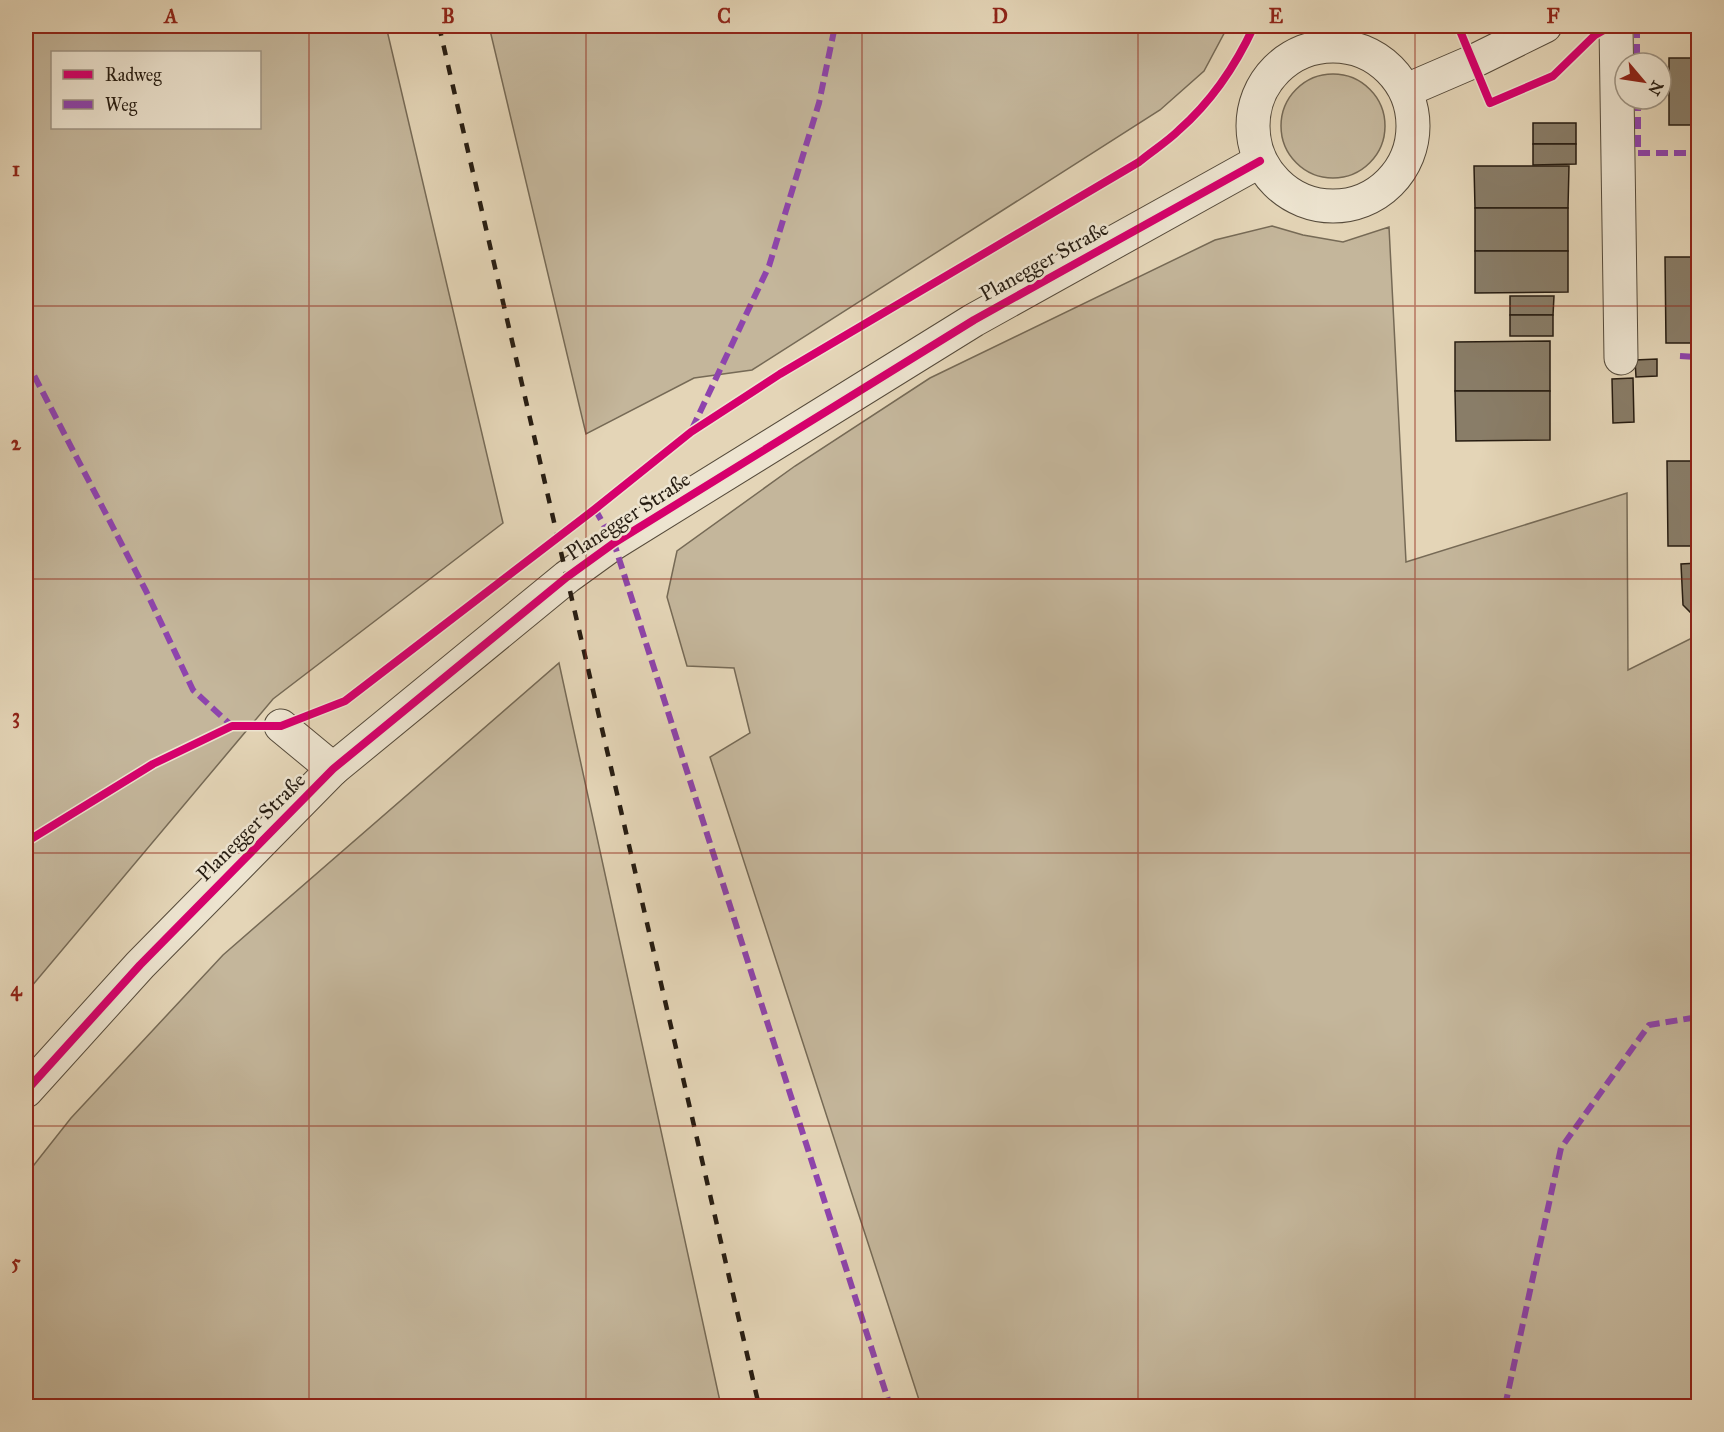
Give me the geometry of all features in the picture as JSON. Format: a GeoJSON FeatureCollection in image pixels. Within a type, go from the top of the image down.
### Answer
{"type":"FeatureCollection","features":[{"type":"Feature","properties":{"kind":"street"},"geometry":{"type":"LineString","coordinates":[[1407,90],[1472,62],[1545,26]]}},
{"type":"Feature","properties":{"kind":"street"},"geometry":{"type":"LineString","coordinates":[[1616,26],[1621,358]]}},
{"type":"Feature","properties":{"kind":"street"},"geometry":{"type":"LineString","coordinates":[[1310,37],[1329,45],[1356,48],[1364,39],[1407,90],[1412,105],[1414,132],[1407,159],[1392,182],[1371,198],[1346,206],[1320,206],[1296,197],[1275,182],[1260,161],[1252,136],[1254,110],[1263,86],[1279,65],[1301,51],[1310,37]]}},
{"type":"Feature","properties":{"kind":"street","name":"Planegger Straße"},"geometry":{"type":"LineString","coordinates":[[26,1090],[140,965],[333,769],[567,577],[614,543],[974,320],[1260,161]]}},
{"type":"Feature","properties":{"kind":"street"},"geometry":{"type":"LineString","coordinates":[[281,726],[333,769]]}},
{"type":"Feature","properties":{"kind":"shaded area"},"geometry":{"type":"Polygon","coordinates":[[[26,26],[386,26],[503,523],[273,699],[26,993],[26,26]]]}},
{"type":"Feature","properties":{"kind":"shaded area"},"geometry":{"type":"Polygon","coordinates":[[[489,26],[1228,26],[1204,71],[1160,110],[752,370],[694,378],[586,434],[489,26]]]}},
{"type":"Feature","properties":{"kind":"shaded area"},"geometry":{"type":"Polygon","coordinates":[[[1333,74],[1353,78],[1370,89],[1381,106],[1385,126],[1381,146],[1370,163],[1353,174],[1333,178],[1313,174],[1296,163],[1285,146],[1281,126],[1285,106],[1296,89],[1313,78],[1333,74]]]}},
{"type":"Feature","properties":{"kind":"shaded area"},"geometry":{"type":"Polygon","coordinates":[[[1272,226],[1303,235],[1343,242],[1389,227],[1406,562],[1627,493],[1628,670],[1698,635],[1698,1406],[921,1406],[710,757],[750,733],[734,668],[687,666],[667,597],[677,551],[795,466],[930,378],[1215,240],[1272,226]]]}},
{"type":"Feature","properties":{"kind":"shaded area"},"geometry":{"type":"Polygon","coordinates":[[[559,663],[721,1406],[26,1406],[26,1175],[71,1118],[223,955],[559,663]]]}},
{"type":"Feature","properties":{"kind":"building"},"geometry":{"type":"Polygon","coordinates":[[[1673,58],[1698,58],[1698,125],[1669,125],[1669,111],[1673,111],[1673,58]]]}},
{"type":"Feature","properties":{"kind":"building"},"geometry":{"type":"Polygon","coordinates":[[[1533,123],[1576,123],[1576,144],[1533,144],[1533,123]]]}},
{"type":"Feature","properties":{"kind":"building"},"geometry":{"type":"Polygon","coordinates":[[[1533,144],[1576,144],[1576,164],[1533,165],[1533,144]]]}},
{"type":"Feature","properties":{"kind":"building"},"geometry":{"type":"Polygon","coordinates":[[[1474,166],[1569,166],[1568,208],[1475,208],[1474,166]]]}},
{"type":"Feature","properties":{"kind":"building"},"geometry":{"type":"Polygon","coordinates":[[[1475,208],[1568,208],[1568,251],[1475,251],[1475,208]]]}},
{"type":"Feature","properties":{"kind":"building"},"geometry":{"type":"Polygon","coordinates":[[[1475,251],[1568,251],[1568,292],[1475,293],[1475,251]]]}},
{"type":"Feature","properties":{"kind":"building"},"geometry":{"type":"Polygon","coordinates":[[[1665,257],[1698,257],[1698,343],[1666,343],[1665,257]]]}},
{"type":"Feature","properties":{"kind":"building"},"geometry":{"type":"Polygon","coordinates":[[[1510,296],[1554,296],[1553,315],[1510,315],[1510,296]]]}},
{"type":"Feature","properties":{"kind":"building"},"geometry":{"type":"Polygon","coordinates":[[[1510,315],[1553,315],[1553,336],[1510,336],[1510,315]]]}},
{"type":"Feature","properties":{"kind":"building"},"geometry":{"type":"Polygon","coordinates":[[[1550,341],[1550,391],[1455,391],[1455,342],[1550,341]]]}},
{"type":"Feature","properties":{"kind":"building"},"geometry":{"type":"Polygon","coordinates":[[[1657,359],[1657,376],[1636,377],[1635,360],[1657,359]]]}},
{"type":"Feature","properties":{"kind":"building"},"geometry":{"type":"Polygon","coordinates":[[[1633,378],[1634,422],[1613,423],[1612,379],[1633,378]]]}},
{"type":"Feature","properties":{"kind":"building"},"geometry":{"type":"Polygon","coordinates":[[[1455,391],[1550,391],[1550,440],[1456,441],[1455,391]]]}},
{"type":"Feature","properties":{"kind":"building"},"geometry":{"type":"Polygon","coordinates":[[[1667,461],[1698,461],[1698,546],[1668,546],[1667,461]]]}},
{"type":"Feature","properties":{"kind":"building"},"geometry":{"type":"Polygon","coordinates":[[[1698,563],[1698,611],[1692,614],[1683,605],[1681,564],[1698,563]]]}},
{"type":"Feature","properties":{"kind":"railway"},"geometry":{"type":"LineString","coordinates":[[439,26],[759,1406]]}},
{"type":"Feature","properties":{"kind":"marked path"},"geometry":{"type":"LineString","coordinates":[[692,429],[769,266],[819,103],[835,26]]}},
{"type":"Feature","properties":{"kind":"marked path"},"geometry":{"type":"LineString","coordinates":[[1637,26],[1637,51]]}},
{"type":"Feature","properties":{"kind":"marked path"},"geometry":{"type":"LineString","coordinates":[[1638,111],[1638,153],[1698,153]]}},
{"type":"Feature","properties":{"kind":"marked path"},"geometry":{"type":"LineString","coordinates":[[1680,356],[1698,357]]}},
{"type":"Feature","properties":{"kind":"marked path"},"geometry":{"type":"LineString","coordinates":[[26,360],[146,591],[193,690],[232,726]]}},
{"type":"Feature","properties":{"kind":"marked path"},"geometry":{"type":"LineString","coordinates":[[595,509],[614,543],[890,1406]]}},
{"type":"Feature","properties":{"kind":"marked path"},"geometry":{"type":"LineString","coordinates":[[1505,1406],[1561,1148],[1649,1025],[1698,1017]]}},
{"type":"Feature","properties":{"kind":"cycle path"},"geometry":{"type":"LineString","coordinates":[[26,842],[153,764],[232,726],[281,726],[345,701],[595,509],[691,432],[780,374],[1139,162],[1174,134],[1202,107],[1231,68],[1254,26]]}},
{"type":"Feature","properties":{"kind":"cycle path"},"geometry":{"type":"LineString","coordinates":[[1458,26],[1490,103],[1553,76],[1595,35],[1611,26]]}},
{"type":"Feature","properties":{"kind":"cycle path"},"geometry":{"type":"LineString","coordinates":[[26,1091],[140,965],[333,769],[567,577],[614,543],[974,320],[1260,161]]}}]}
